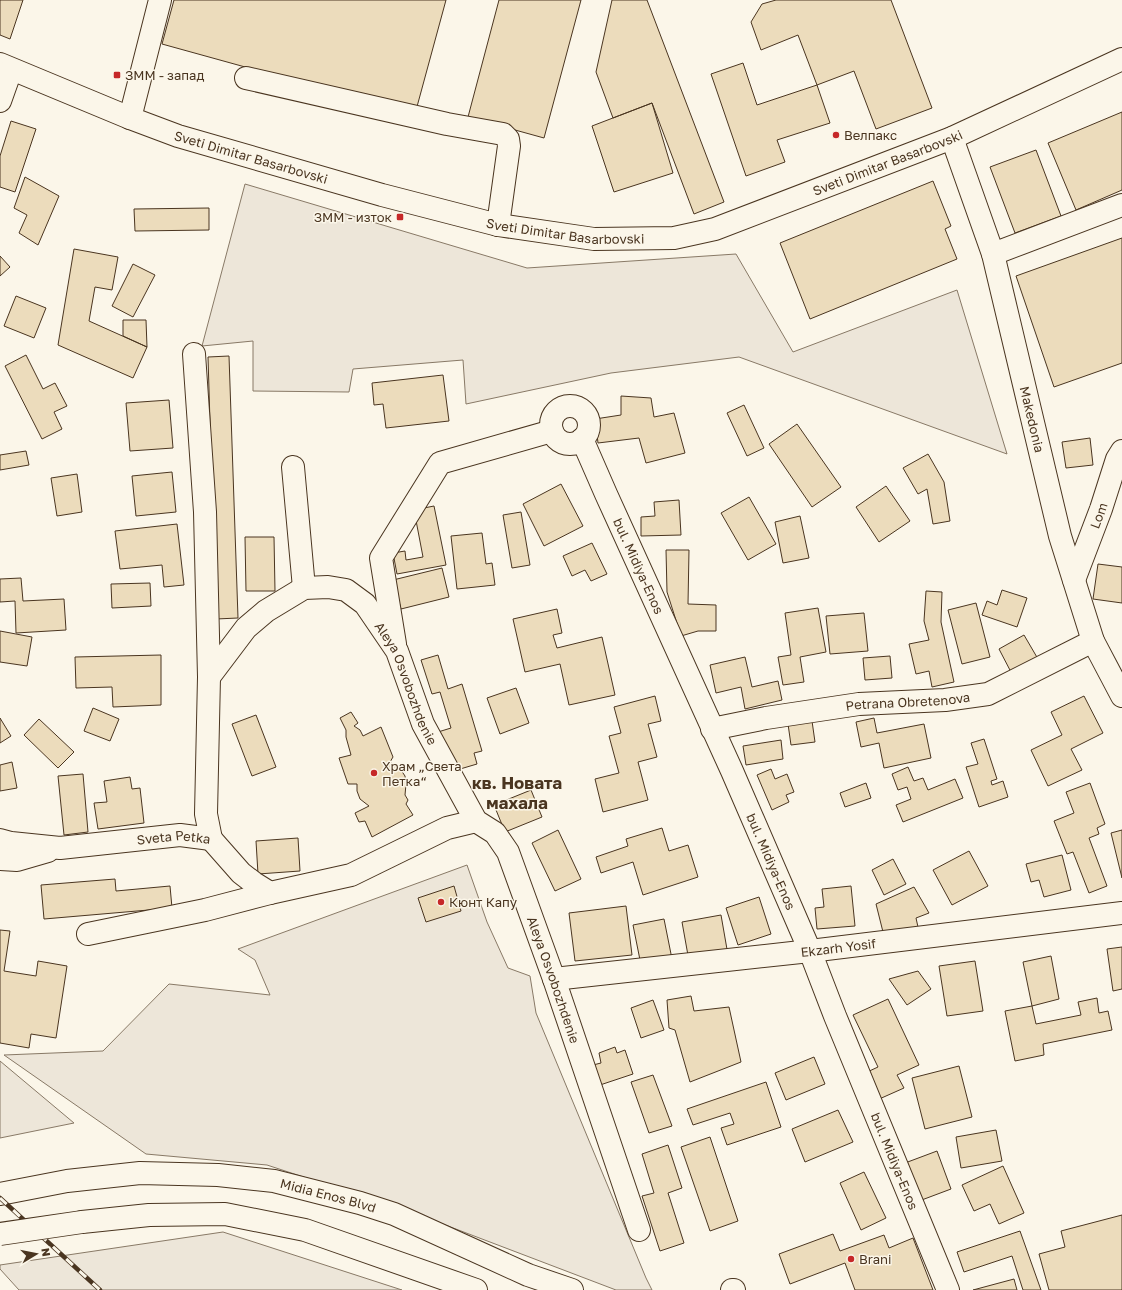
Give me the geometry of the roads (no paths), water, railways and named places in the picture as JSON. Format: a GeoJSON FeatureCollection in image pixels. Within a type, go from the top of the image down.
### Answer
{"type":"FeatureCollection","features":[{"type":"Feature","properties":{"kind":"street"},"geometry":{"type":"LineString","coordinates":[[130,118],[160,0]]}},
{"type":"Feature","properties":{"kind":"street","name":"Sveti Dimitar Basarbovski"},"geometry":{"type":"LineString","coordinates":[[6,67],[178,136],[382,195],[498,225],[594,240],[674,238],[715,229],[952,138],[1122,59]]}},
{"type":"Feature","properties":{"kind":"street"},"geometry":{"type":"LineString","coordinates":[[0,100],[6,67]]}},
{"type":"Feature","properties":{"kind":"street"},"geometry":{"type":"LineString","coordinates":[[246,78],[448,124],[503,134],[508,139],[509,146],[498,225]]}},
{"type":"Feature","properties":{"kind":"street","name":"Makedonia"},"geometry":{"type":"LineString","coordinates":[[952,138],[993,254],[1060,536],[1093,641],[1122,696]]}},
{"type":"Feature","properties":{"kind":"street"},"geometry":{"type":"LineString","coordinates":[[993,254],[1122,205]]}},
{"type":"Feature","properties":{"kind":"street","name":"Sveta Petka"},"geometry":{"type":"LineString","coordinates":[[0,840],[11,843],[60,848],[180,836],[211,839],[206,814],[209,677],[205,512],[194,354]]}},
{"type":"Feature","properties":{"kind":"street"},"geometry":{"type":"LineString","coordinates":[[571,406],[580,409],[585,413],[588,421],[588,428],[582,439],[576,443],[569,444],[560,441],[552,431],[552,419],[555,413],[564,407],[571,406]]}},
{"type":"Feature","properties":{"kind":"street"},"geometry":{"type":"LineString","coordinates":[[396,651],[381,558],[440,463],[552,431]]}},
{"type":"Feature","properties":{"kind":"street","name":"bul. Midiya-Enos"},"geometry":{"type":"LineString","coordinates":[[582,439],[732,771],[810,951],[835,1016],[948,1290]]}},
{"type":"Feature","properties":{"kind":"street","name":"Lom"},"geometry":{"type":"LineString","coordinates":[[1074,580],[1101,509],[1117,459],[1122,451]]}},
{"type":"Feature","properties":{"kind":"street"},"geometry":{"type":"LineString","coordinates":[[293,467],[304,588]]}},
{"type":"Feature","properties":{"kind":"street","name":"Aleya Osvobozhdenie"},"geometry":{"type":"LineString","coordinates":[[209,677],[246,628],[266,611],[304,588],[328,586],[346,590],[365,604],[396,651],[423,724],[476,821],[495,834],[508,852],[554,979],[640,1230]]}},
{"type":"Feature","properties":{"kind":"street","name":"Petrana Obretenova"},"geometry":{"type":"LineString","coordinates":[[712,729],[766,718],[859,704],[945,700],[988,694],[1093,641]]}},
{"type":"Feature","properties":{"kind":"street"},"geometry":{"type":"LineString","coordinates":[[88,934],[205,910],[270,893],[351,875],[447,828],[476,821]]}},
{"type":"Feature","properties":{"kind":"street"},"geometry":{"type":"LineString","coordinates":[[211,839],[241,873],[270,893]]}},
{"type":"Feature","properties":{"kind":"street"},"geometry":{"type":"LineString","coordinates":[[0,859],[17,860],[60,848]]}},
{"type":"Feature","properties":{"kind":"street","name":"Ekzarh Yosif"},"geometry":{"type":"LineString","coordinates":[[554,979],[810,951],[1122,913]]}},
{"type":"Feature","properties":{"kind":"street","name":"Midia Enos Blvd"},"geometry":{"type":"LineString","coordinates":[[0,1194],[67,1181],[140,1173],[218,1175],[274,1182],[360,1203],[394,1214],[528,1275],[572,1290]]}},
{"type":"Feature","properties":{"kind":"street"},"geometry":{"type":"LineString","coordinates":[[0,1234],[82,1222],[149,1215],[225,1214],[305,1230],[476,1290]]}},
{"type":"Feature","properties":{"kind":"railway"},"geometry":{"type":"LineString","coordinates":[[0,1198],[100,1290]]}},
{"type":"Feature","properties":{"kind":"place","name":"ЗММ - запад"},"geometry":{"type":"Point","coordinates":[117,75]}},
{"type":"Feature","properties":{"kind":"place","name":"Велпакс"},"geometry":{"type":"Point","coordinates":[836,135]}},
{"type":"Feature","properties":{"kind":"place","name":"ЗММ - изток"},"geometry":{"type":"Point","coordinates":[400,217]}},
{"type":"Feature","properties":{"kind":"place","name":"Храм „Света Петка“"},"geometry":{"type":"Point","coordinates":[374,773]}},
{"type":"Feature","properties":{"kind":"place","name":"Кюнт Капу"},"geometry":{"type":"Point","coordinates":[441,902]}},
{"type":"Feature","properties":{"kind":"place","name":"Brani"},"geometry":{"type":"Point","coordinates":[851,1259]}},
{"type":"Feature","properties":{"kind":"district","name":"кв. Новата махала"},"geometry":{"type":"Point","coordinates":[517,792]}}]}
